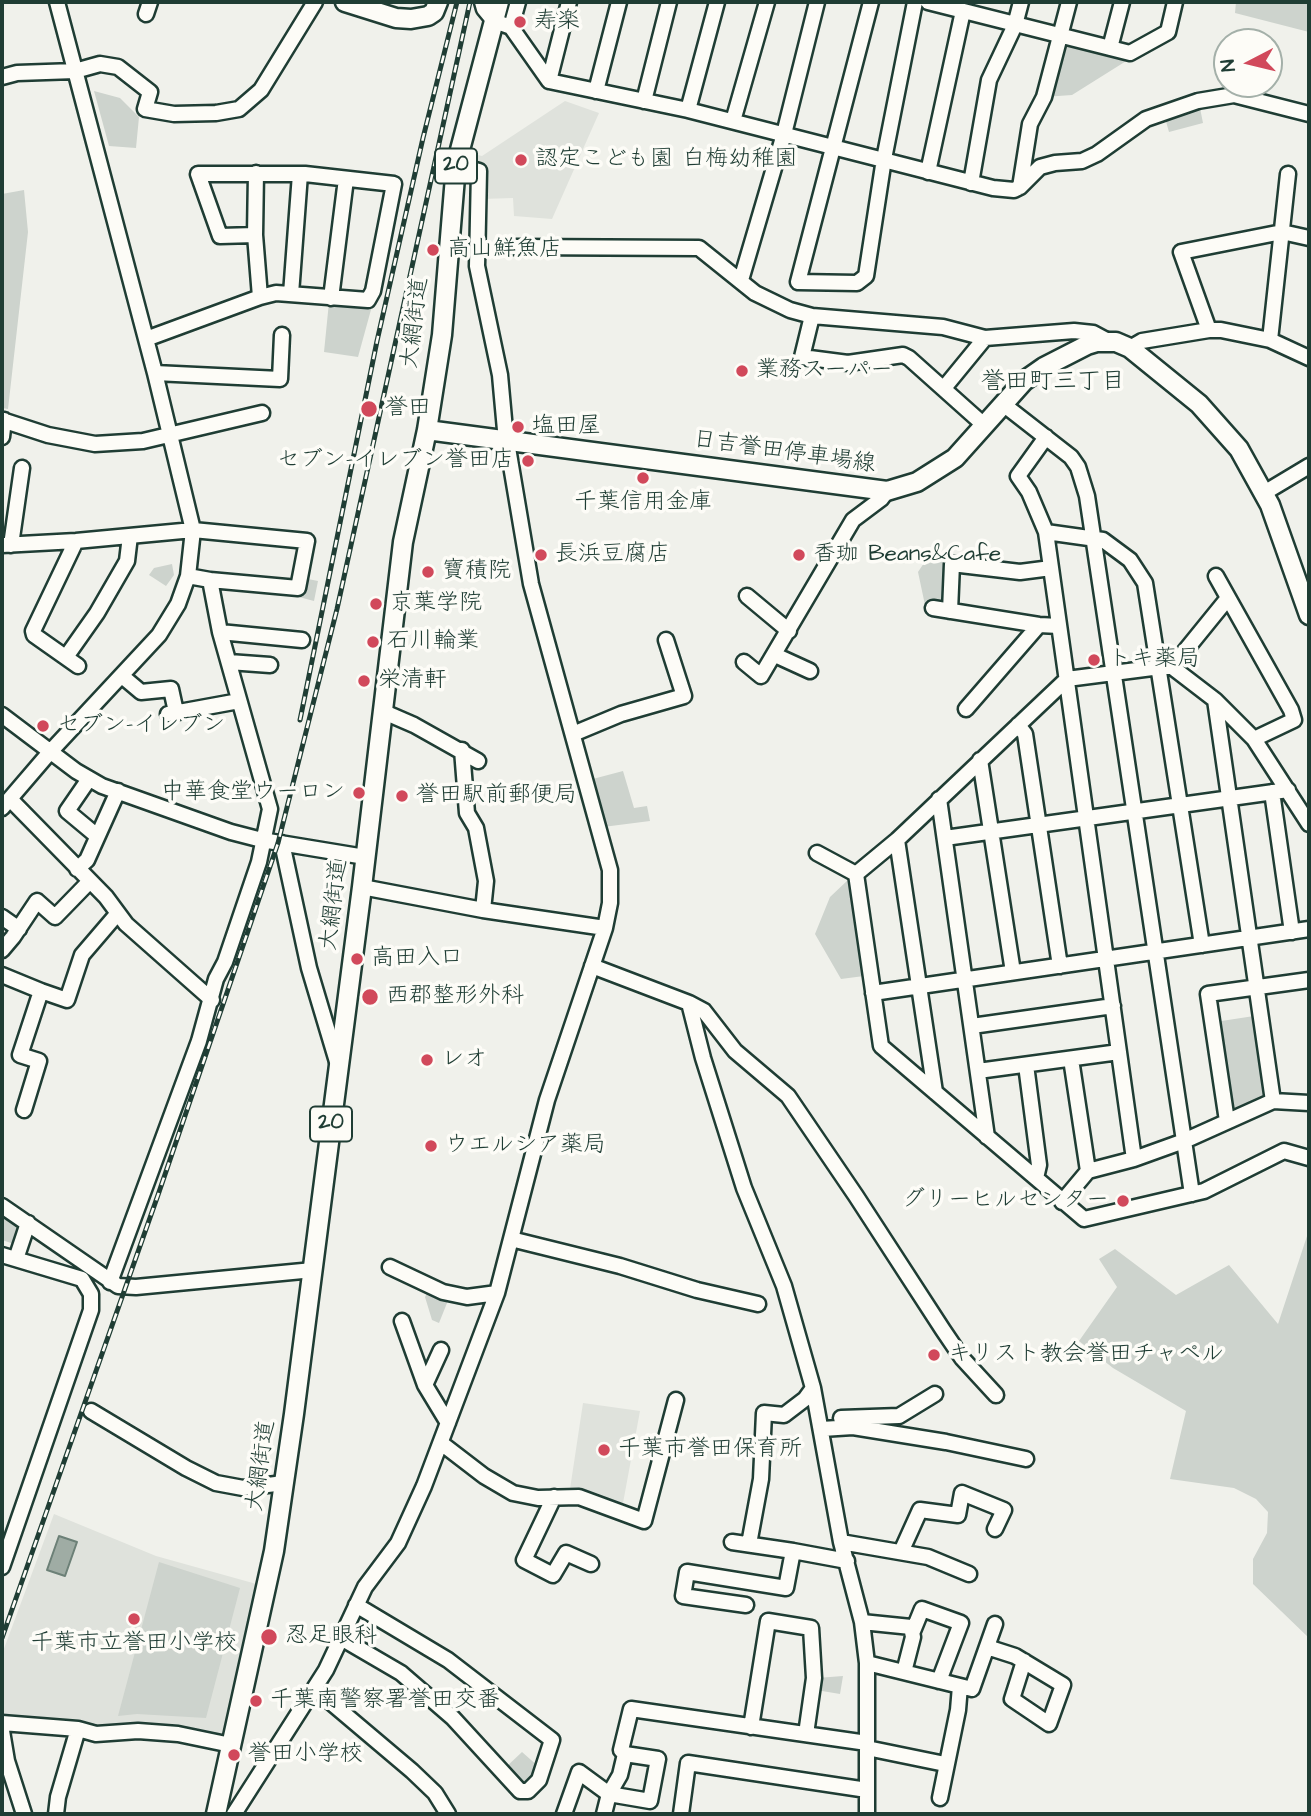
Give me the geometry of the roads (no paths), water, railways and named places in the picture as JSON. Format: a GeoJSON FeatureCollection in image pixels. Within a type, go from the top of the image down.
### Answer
{"type":"FeatureCollection","features":[{"type":"Feature","properties":{"kind":"main road"},"geometry":{"type":"LineString","coordinates":[[345,2],[396,18],[411,19],[428,16],[434,12],[438,2]]}},
{"type":"Feature","properties":{"kind":"main road","name":"大網街道"},"geometry":{"type":"LineString","coordinates":[[216,1814],[270,1578],[284,1483],[362,887],[403,542],[427,429],[442,335],[456,165],[499,2]]}},
{"type":"Feature","properties":{"kind":"main road"},"geometry":{"type":"LineString","coordinates":[[1108,341],[1130,348],[1199,404],[1240,449],[1264,493],[1309,615]]}},
{"type":"Feature","properties":{"kind":"main road","name":"日吉誉田停車場線"},"geometry":{"type":"LineString","coordinates":[[427,429],[887,491],[917,482],[946,464],[966,447],[1024,381],[1058,359],[1087,345],[1108,341]]}},
{"type":"Feature","properties":{"kind":"street"},"geometry":{"type":"LineString","coordinates":[[57,2],[194,530],[188,576],[178,604],[159,635],[50,751],[6,804],[90,881],[126,925],[212,1000]]}},
{"type":"Feature","properties":{"kind":"street"},"geometry":{"type":"LineString","coordinates":[[2,77],[18,73],[75,71],[100,64],[118,67],[150,92],[145,109],[174,114],[216,113],[239,109],[261,90],[315,2]]}},
{"type":"Feature","properties":{"kind":"street"},"geometry":{"type":"LineString","coordinates":[[482,2],[484,9],[494,20],[511,27],[549,81],[688,110],[1003,189],[1020,187],[1040,167],[1082,160],[1097,154],[1146,119],[1198,101],[1234,95],[1309,114]]}},
{"type":"Feature","properties":{"kind":"street"},"geometry":{"type":"LineString","coordinates":[[511,27],[518,2]]}},
{"type":"Feature","properties":{"kind":"street"},"geometry":{"type":"LineString","coordinates":[[549,81],[569,2]]}},
{"type":"Feature","properties":{"kind":"street"},"geometry":{"type":"LineString","coordinates":[[596,90],[619,2]]}},
{"type":"Feature","properties":{"kind":"street"},"geometry":{"type":"LineString","coordinates":[[644,101],[669,2]]}},
{"type":"Feature","properties":{"kind":"street"},"geometry":{"type":"LineString","coordinates":[[688,110],[717,2]]}},
{"type":"Feature","properties":{"kind":"street"},"geometry":{"type":"LineString","coordinates":[[733,121],[767,2]]}},
{"type":"Feature","properties":{"kind":"street"},"geometry":{"type":"LineString","coordinates":[[741,280],[784,134],[817,2]]}},
{"type":"Feature","properties":{"kind":"street"},"geometry":{"type":"LineString","coordinates":[[871,2],[798,282],[857,283],[866,276],[884,159],[915,2]]}},
{"type":"Feature","properties":{"kind":"street"},"geometry":{"type":"LineString","coordinates":[[928,2],[963,10],[979,8],[1015,25],[1130,53],[1168,32],[1175,2]]}},
{"type":"Feature","properties":{"kind":"street"},"geometry":{"type":"LineString","coordinates":[[971,183],[989,80],[1015,25],[1021,2]]}},
{"type":"Feature","properties":{"kind":"street"},"geometry":{"type":"LineString","coordinates":[[1020,187],[1030,124],[1044,97],[1069,2]]}},
{"type":"Feature","properties":{"kind":"street"},"geometry":{"type":"LineString","coordinates":[[1110,48],[1122,2]]}},
{"type":"Feature","properties":{"kind":"street"},"geometry":{"type":"LineString","coordinates":[[928,172],[963,10]]}},
{"type":"Feature","properties":{"kind":"street"},"geometry":{"type":"LineString","coordinates":[[234,1814],[326,1670],[365,1587],[398,1543],[441,1443],[497,1293],[547,1100],[611,903],[610,870],[531,584],[500,375],[477,266],[479,171],[456,165]]}},
{"type":"Feature","properties":{"kind":"street"},"geometry":{"type":"LineString","coordinates":[[256,173],[255,235],[260,297]]}},
{"type":"Feature","properties":{"kind":"street"},"geometry":{"type":"LineString","coordinates":[[146,339],[276,293],[368,300],[373,291],[394,184],[300,174],[198,174],[220,236],[255,235]]}},
{"type":"Feature","properties":{"kind":"street"},"geometry":{"type":"LineString","coordinates":[[291,294],[300,174]]}},
{"type":"Feature","properties":{"kind":"street"},"geometry":{"type":"LineString","coordinates":[[1270,340],[1288,174]]}},
{"type":"Feature","properties":{"kind":"street"},"geometry":{"type":"LineString","coordinates":[[331,298],[346,178]]}},
{"type":"Feature","properties":{"kind":"street"},"geometry":{"type":"LineString","coordinates":[[1209,330],[1181,251],[1282,232],[1309,238]]}},
{"type":"Feature","properties":{"kind":"street"},"geometry":{"type":"LineString","coordinates":[[513,247],[699,248],[755,293],[773,303],[811,316],[943,327],[985,338],[1093,332],[1108,341]]}},
{"type":"Feature","properties":{"kind":"street"},"geometry":{"type":"LineString","coordinates":[[811,316],[802,357],[848,363],[903,355],[985,425]]}},
{"type":"Feature","properties":{"kind":"street"},"geometry":{"type":"LineString","coordinates":[[1130,348],[1142,341],[1209,330],[1270,340],[1309,358]]}},
{"type":"Feature","properties":{"kind":"street"},"geometry":{"type":"LineString","coordinates":[[155,373],[280,379],[282,335]]}},
{"type":"Feature","properties":{"kind":"street"},"geometry":{"type":"LineString","coordinates":[[944,388],[985,338]]}},
{"type":"Feature","properties":{"kind":"street"},"geometry":{"type":"LineString","coordinates":[[1003,404],[1071,457],[1078,467],[1087,496],[1192,1194]]}},
{"type":"Feature","properties":{"kind":"street"},"geometry":{"type":"LineString","coordinates":[[2,437],[3,420],[48,435],[95,444],[144,441],[262,413]]}},
{"type":"Feature","properties":{"kind":"street"},"geometry":{"type":"LineString","coordinates":[[1046,437],[1018,476],[1029,492],[1046,533],[1134,1159]]}},
{"type":"Feature","properties":{"kind":"street"},"geometry":{"type":"LineString","coordinates":[[1264,493],[1309,466]]}},
{"type":"Feature","properties":{"kind":"street"},"geometry":{"type":"LineString","coordinates":[[22,468],[6,545],[194,530],[307,541],[298,588],[188,576]]}},
{"type":"Feature","properties":{"kind":"street"},"geometry":{"type":"LineString","coordinates":[[744,662],[761,676],[853,520],[881,499],[887,491]]}},
{"type":"Feature","properties":{"kind":"street"},"geometry":{"type":"LineString","coordinates":[[1046,533],[1103,540],[1130,560],[1145,583],[1166,667],[1180,805],[1202,945]]}},
{"type":"Feature","properties":{"kind":"street"},"geometry":{"type":"LineString","coordinates":[[76,541],[33,631],[34,635],[72,662],[127,561],[131,537]]}},
{"type":"Feature","properties":{"kind":"street"},"geometry":{"type":"LineString","coordinates":[[950,611],[952,564],[1020,572],[1051,568]]}},
{"type":"Feature","properties":{"kind":"street"},"geometry":{"type":"LineString","coordinates":[[1216,576],[1291,710],[1294,720],[1254,740]]}},
{"type":"Feature","properties":{"kind":"street"},"geometry":{"type":"LineString","coordinates":[[110,1282],[259,862],[270,809],[220,632],[210,580]]}},
{"type":"Feature","properties":{"kind":"street"},"geometry":{"type":"LineString","coordinates":[[747,596],[789,631]]}},
{"type":"Feature","properties":{"kind":"street"},"geometry":{"type":"LineString","coordinates":[[856,874],[897,840],[1067,680],[1166,667],[1228,598]]}},
{"type":"Feature","properties":{"kind":"street"},"geometry":{"type":"LineString","coordinates":[[933,608],[1059,626]]}},
{"type":"Feature","properties":{"kind":"street"},"geometry":{"type":"LineString","coordinates":[[966,709],[1039,625]]}},
{"type":"Feature","properties":{"kind":"street"},"geometry":{"type":"LineString","coordinates":[[220,632],[302,640]]}},
{"type":"Feature","properties":{"kind":"street"},"geometry":{"type":"LineString","coordinates":[[573,734],[621,714],[684,696],[666,640]]}},
{"type":"Feature","properties":{"kind":"street"},"geometry":{"type":"LineString","coordinates":[[775,655],[810,671]]}},
{"type":"Feature","properties":{"kind":"street"},"geometry":{"type":"LineString","coordinates":[[229,662],[270,665]]}},
{"type":"Feature","properties":{"kind":"street"},"geometry":{"type":"LineString","coordinates":[[1166,667],[1215,700],[1254,740],[1309,824]]}},
{"type":"Feature","properties":{"kind":"street"},"geometry":{"type":"LineString","coordinates":[[122,676],[141,692],[171,689],[171,713],[239,701]]}},
{"type":"Feature","properties":{"kind":"street"},"geometry":{"type":"LineString","coordinates":[[1215,700],[1273,1101]]}},
{"type":"Feature","properties":{"kind":"street"},"geometry":{"type":"LineString","coordinates":[[384,712],[462,750],[478,761]]}},
{"type":"Feature","properties":{"kind":"street"},"geometry":{"type":"LineString","coordinates":[[2,715],[89,779],[118,791],[231,832],[262,840],[365,857]]}},
{"type":"Feature","properties":{"kind":"street"},"geometry":{"type":"LineString","coordinates":[[1018,725],[1025,734],[1059,966]]}},
{"type":"Feature","properties":{"kind":"street"},"geometry":{"type":"LineString","coordinates":[[462,750],[467,813],[476,828],[486,881],[482,910]]}},
{"type":"Feature","properties":{"kind":"street"},"geometry":{"type":"LineString","coordinates":[[980,760],[1013,972]]}},
{"type":"Feature","properties":{"kind":"street"},"geometry":{"type":"LineString","coordinates":[[89,779],[67,811],[97,836]]}},
{"type":"Feature","properties":{"kind":"street"},"geometry":{"type":"LineString","coordinates":[[945,838],[1288,790]]}},
{"type":"Feature","properties":{"kind":"street"},"geometry":{"type":"LineString","coordinates":[[77,869],[87,859],[103,829],[118,791]]}},
{"type":"Feature","properties":{"kind":"street"},"geometry":{"type":"LineString","coordinates":[[1272,792],[1292,932]]}},
{"type":"Feature","properties":{"kind":"street"},"geometry":{"type":"LineString","coordinates":[[939,799],[987,1137]]}},
{"type":"Feature","properties":{"kind":"street"},"geometry":{"type":"LineString","coordinates":[[897,840],[935,1093]]}},
{"type":"Feature","properties":{"kind":"street"},"geometry":{"type":"LineString","coordinates":[[282,843],[309,968],[338,1065]]}},
{"type":"Feature","properties":{"kind":"street"},"geometry":{"type":"LineString","coordinates":[[817,853],[856,874]]}},
{"type":"Feature","properties":{"kind":"street"},"geometry":{"type":"LineString","coordinates":[[856,874],[881,1046],[1084,1219],[1205,1191],[1283,1151],[1309,1158]]}},
{"type":"Feature","properties":{"kind":"street"},"geometry":{"type":"LineString","coordinates":[[2,950],[37,901],[55,917],[90,881]]}},
{"type":"Feature","properties":{"kind":"street"},"geometry":{"type":"LineString","coordinates":[[362,887],[482,910],[605,928]]}},
{"type":"Feature","properties":{"kind":"street"},"geometry":{"type":"LineString","coordinates":[[2,975],[67,1000],[82,955],[118,913]]}},
{"type":"Feature","properties":{"kind":"street"},"geometry":{"type":"LineString","coordinates":[[2,917],[19,929]]}},
{"type":"Feature","properties":{"kind":"street"},"geometry":{"type":"LineString","coordinates":[[873,993],[1309,929]]}},
{"type":"Feature","properties":{"kind":"street"},"geometry":{"type":"LineString","coordinates":[[592,966],[689,1003],[704,1012],[734,1051],[788,1096],[962,1358],[996,1395]]}},
{"type":"Feature","properties":{"kind":"street"},"geometry":{"type":"LineString","coordinates":[[1227,1121],[1208,994],[1309,980]]}},
{"type":"Feature","properties":{"kind":"street"},"geometry":{"type":"LineString","coordinates":[[24,1111],[38,1061],[20,1055],[41,991]]}},
{"type":"Feature","properties":{"kind":"street"},"geometry":{"type":"LineString","coordinates":[[689,1003],[703,1058],[744,1188],[784,1286],[821,1424],[841,1542],[862,1622],[867,1663],[867,1814]]}},
{"type":"Feature","properties":{"kind":"street"},"geometry":{"type":"LineString","coordinates":[[972,1026],[1113,1006]]}},
{"type":"Feature","properties":{"kind":"street"},"geometry":{"type":"LineString","coordinates":[[978,1071],[1119,1052]]}},
{"type":"Feature","properties":{"kind":"street"},"geometry":{"type":"LineString","coordinates":[[1071,1059],[1088,1171]]}},
{"type":"Feature","properties":{"kind":"street"},"geometry":{"type":"LineString","coordinates":[[1026,1065],[1039,1165],[1035,1178]]}},
{"type":"Feature","properties":{"kind":"street"},"geometry":{"type":"LineString","coordinates":[[1062,1202],[1088,1171],[1134,1159],[1184,1141],[1273,1101],[1309,1103]]}},
{"type":"Feature","properties":{"kind":"street"},"geometry":{"type":"LineString","coordinates":[[2,1206],[118,1286],[136,1287],[313,1270]]}},
{"type":"Feature","properties":{"kind":"street"},"geometry":{"type":"LineString","coordinates":[[2,1567],[91,1310],[91,1294],[82,1279],[9,1257],[28,1223]]}},
{"type":"Feature","properties":{"kind":"street"},"geometry":{"type":"LineString","coordinates":[[511,1239],[758,1304]]}},
{"type":"Feature","properties":{"kind":"street"},"geometry":{"type":"LineString","coordinates":[[390,1267],[443,1293],[467,1297],[497,1293]]}},
{"type":"Feature","properties":{"kind":"street"},"geometry":{"type":"LineString","coordinates":[[402,1321],[425,1385],[449,1423]]}},
{"type":"Feature","properties":{"kind":"street"},"geometry":{"type":"LineString","coordinates":[[425,1385],[442,1350]]}},
{"type":"Feature","properties":{"kind":"street"},"geometry":{"type":"LineString","coordinates":[[749,1544],[761,1479],[764,1413],[784,1415],[805,1399],[813,1388]]}},
{"type":"Feature","properties":{"kind":"street"},"geometry":{"type":"LineString","coordinates":[[821,1424],[899,1416],[935,1394]]}},
{"type":"Feature","properties":{"kind":"street"},"geometry":{"type":"LineString","coordinates":[[441,1443],[503,1488],[527,1496],[579,1497],[644,1521],[676,1400]]}},
{"type":"Feature","properties":{"kind":"street"},"geometry":{"type":"LineString","coordinates":[[91,1411],[216,1483],[243,1488],[284,1483]]}},
{"type":"Feature","properties":{"kind":"street"},"geometry":{"type":"LineString","coordinates":[[821,1424],[946,1442],[1026,1459]]}},
{"type":"Feature","properties":{"kind":"street"},"geometry":{"type":"LineString","coordinates":[[901,1552],[920,1510],[958,1516],[962,1493],[1004,1510],[995,1529]]}},
{"type":"Feature","properties":{"kind":"street"},"geometry":{"type":"LineString","coordinates":[[554,1497],[524,1560],[553,1575],[566,1553],[591,1564]]}},
{"type":"Feature","properties":{"kind":"street"},"geometry":{"type":"LineString","coordinates":[[732,1542],[847,1561]]}},
{"type":"Feature","properties":{"kind":"street"},"geometry":{"type":"LineString","coordinates":[[841,1542],[928,1556],[969,1574]]}},
{"type":"Feature","properties":{"kind":"street"},"geometry":{"type":"LineString","coordinates":[[746,1605],[683,1596],[687,1572],[786,1588],[793,1551]]}},
{"type":"Feature","properties":{"kind":"street"},"geometry":{"type":"LineString","coordinates":[[718,1601],[721,1578]]}},
{"type":"Feature","properties":{"kind":"street"},"geometry":{"type":"LineString","coordinates":[[341,1637],[401,1673],[453,1718],[520,1791],[528,1791],[539,1780],[552,1741],[448,1660],[356,1605]]}},
{"type":"Feature","properties":{"kind":"street"},"geometry":{"type":"LineString","coordinates":[[904,1672],[913,1631],[922,1609],[961,1623],[939,1681]]}},
{"type":"Feature","properties":{"kind":"street"},"geometry":{"type":"LineString","coordinates":[[751,1727],[768,1621],[811,1628],[814,1678],[806,1734]]}},
{"type":"Feature","properties":{"kind":"street"},"geometry":{"type":"LineString","coordinates":[[862,1622],[907,1626],[913,1631]]}},
{"type":"Feature","properties":{"kind":"street"},"geometry":{"type":"LineString","coordinates":[[867,1663],[972,1689],[995,1624]]}},
{"type":"Feature","properties":{"kind":"street"},"geometry":{"type":"LineString","coordinates":[[987,1647],[1024,1661]]}},
{"type":"Feature","properties":{"kind":"street"},"geometry":{"type":"LineString","coordinates":[[940,1798],[958,1710],[960,1686]]}},
{"type":"Feature","properties":{"kind":"street"},"geometry":{"type":"LineString","coordinates":[[315,1689],[412,1771],[435,1793],[447,1814]]}},
{"type":"Feature","properties":{"kind":"street"},"geometry":{"type":"LineString","coordinates":[[564,1814],[579,1772],[609,1794],[650,1801],[658,1759],[625,1754],[621,1750],[631,1710],[806,1734],[945,1764]]}},
{"type":"Feature","properties":{"kind":"street"},"geometry":{"type":"LineString","coordinates":[[2,1723],[78,1729],[96,1734],[138,1731],[178,1734],[231,1745]]}},
{"type":"Feature","properties":{"kind":"street"},"geometry":{"type":"LineString","coordinates":[[56,1814],[58,1797],[78,1729]]}},
{"type":"Feature","properties":{"kind":"street"},"geometry":{"type":"LineString","coordinates":[[2,1734],[7,1761],[24,1814]]}},
{"type":"Feature","properties":{"kind":"street"},"geometry":{"type":"LineString","coordinates":[[604,1814],[609,1794],[620,1775],[625,1754]]}},
{"type":"Feature","properties":{"kind":"street"},"geometry":{"type":"LineString","coordinates":[[681,1814],[688,1763],[867,1790]]}},
{"type":"Feature","properties":{"kind":"railway"},"geometry":{"type":"LineString","coordinates":[[300,720],[377,341],[457,2]]}},
{"type":"Feature","properties":{"kind":"railway"},"geometry":{"type":"LineString","coordinates":[[2,1638],[278,843],[337,609],[470,2]]}},
{"type":"Feature","properties":{"kind":"place","name":"寿楽"},"geometry":{"type":"Point","coordinates":[520,22]}},
{"type":"Feature","properties":{"kind":"place","name":"認定こども園 白梅幼稚園"},"geometry":{"type":"Point","coordinates":[521,160]}},
{"type":"Feature","properties":{"kind":"place","name":"高山鮮魚店"},"geometry":{"type":"Point","coordinates":[433,250]}},
{"type":"Feature","properties":{"kind":"place","name":"業務スーパー"},"geometry":{"type":"Point","coordinates":[742,371]}},
{"type":"Feature","properties":{"kind":"place","name":"誉田"},"geometry":{"type":"Point","coordinates":[369,409]}},
{"type":"Feature","properties":{"kind":"place","name":"塩田屋"},"geometry":{"type":"Point","coordinates":[518,427]}},
{"type":"Feature","properties":{"kind":"place","name":"セブン-イレブン誉田店"},"geometry":{"type":"Point","coordinates":[528,461]}},
{"type":"Feature","properties":{"kind":"place","name":"千葉信用金庫"},"geometry":{"type":"Point","coordinates":[643,478]}},
{"type":"Feature","properties":{"kind":"place","name":"長浜豆腐店"},"geometry":{"type":"Point","coordinates":[541,555]}},
{"type":"Feature","properties":{"kind":"place","name":"香珈 Beans&Cafe"},"geometry":{"type":"Point","coordinates":[799,555]}},
{"type":"Feature","properties":{"kind":"place","name":"寶積院"},"geometry":{"type":"Point","coordinates":[428,572]}},
{"type":"Feature","properties":{"kind":"place","name":"京葉学院"},"geometry":{"type":"Point","coordinates":[376,604]}},
{"type":"Feature","properties":{"kind":"place","name":"石川輪業"},"geometry":{"type":"Point","coordinates":[373,642]}},
{"type":"Feature","properties":{"kind":"place","name":"トキ薬局"},"geometry":{"type":"Point","coordinates":[1094,660]}},
{"type":"Feature","properties":{"kind":"place","name":"栄清軒"},"geometry":{"type":"Point","coordinates":[364,681]}},
{"type":"Feature","properties":{"kind":"place","name":"セブン-イレブン"},"geometry":{"type":"Point","coordinates":[43,726]}},
{"type":"Feature","properties":{"kind":"place","name":"中華食堂ウーロン"},"geometry":{"type":"Point","coordinates":[359,793]}},
{"type":"Feature","properties":{"kind":"place","name":"誉田駅前郵便局"},"geometry":{"type":"Point","coordinates":[402,796]}},
{"type":"Feature","properties":{"kind":"place","name":"高田入口"},"geometry":{"type":"Point","coordinates":[357,959]}},
{"type":"Feature","properties":{"kind":"place","name":"西郡整形外科"},"geometry":{"type":"Point","coordinates":[370,997]}},
{"type":"Feature","properties":{"kind":"place","name":"レオ"},"geometry":{"type":"Point","coordinates":[427,1060]}},
{"type":"Feature","properties":{"kind":"place","name":"ウエルシア薬局"},"geometry":{"type":"Point","coordinates":[431,1146]}},
{"type":"Feature","properties":{"kind":"place","name":"グリーヒルセンター"},"geometry":{"type":"Point","coordinates":[1123,1201]}},
{"type":"Feature","properties":{"kind":"place","name":"キリスト教会誉田チャペル"},"geometry":{"type":"Point","coordinates":[934,1355]}},
{"type":"Feature","properties":{"kind":"place","name":"千葉市誉田保育所"},"geometry":{"type":"Point","coordinates":[604,1450]}},
{"type":"Feature","properties":{"kind":"place","name":"千葉市立誉田小学校"},"geometry":{"type":"Point","coordinates":[134,1619]}},
{"type":"Feature","properties":{"kind":"place","name":"忍足眼科"},"geometry":{"type":"Point","coordinates":[269,1637]}},
{"type":"Feature","properties":{"kind":"place","name":"千葉南警察署誉田交番"},"geometry":{"type":"Point","coordinates":[256,1701]}},
{"type":"Feature","properties":{"kind":"place","name":"誉田小学校"},"geometry":{"type":"Point","coordinates":[234,1755]}},
{"type":"Feature","properties":{"kind":"district","name":"誉田町三丁目"},"geometry":{"type":"Point","coordinates":[1053,383]}}]}
